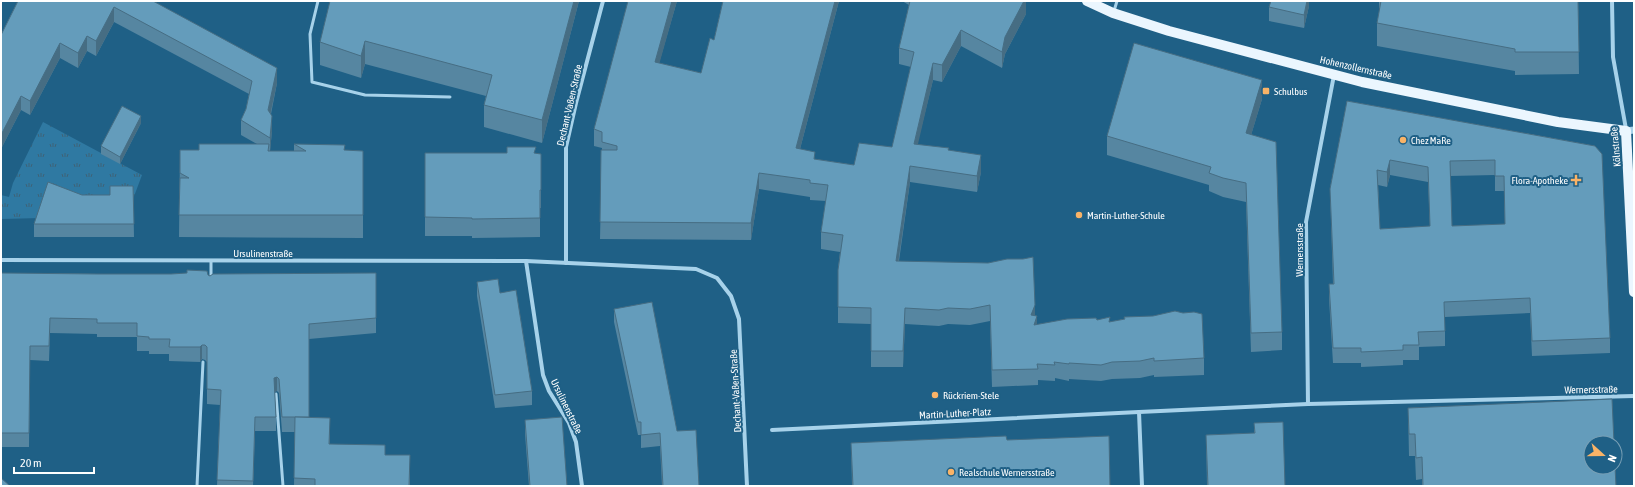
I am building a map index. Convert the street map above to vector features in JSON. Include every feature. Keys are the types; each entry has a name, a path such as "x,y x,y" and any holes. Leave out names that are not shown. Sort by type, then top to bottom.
{"main road":[{"name":"Hohenzollernstraße","path":"1087,1 1113,13 1170,31 1334,75 1558,122 1630,130"},
{"name":"Kölnstraße","path":"1630,130 1634,292"}],"street":[{"name":"Dechant-Vaßen-Straße","path":"566,263 566,147 602,1"},
{"name":"Kölnstraße","path":"1612,1 1613,57 1630,130"},
{"name":"Wernersstraße","path":"1308,404 1306,222 1334,75"},
{"name":"Ursulinenstraße","path":"1,260 526,261 696,269 717,278 731,296"},
{"name":"Ursulinenstraße","path":"526,261 543,375 549,391 569,423 576,442 582,486"},
{"name":"Dechant-Vaßen-Straße","path":"731,296 739,319 747,486"},
{"name":"Wernersstraße","path":"1139,412 1308,404 1634,396"},
{"name":"Martin-Luther-Platz","path":"772,430 1139,412"},
{"path":"1139,412 1142,486"}],"lane":[{"path":"318,1 310,34 312,82 365,95 450,97"},
{"path":"1113,13 1117,1"},
{"path":"210,286 211,261"},
{"path":"197,486 203,362"},
{"path":"276,394 283,486"}],"green space":[{"path":"43,122 142,175 133,199 40,218 1,219 1,195 9,197 13,183"}],"building":[{"path":"18,1 153,1 277,68 268,110 272,116 270,138 241,120 246,109 252,81 114,7 96,41 87,36 78,53 60,43 30,101 21,96 1,135 1,35"},
{"path":"330,1 574,1 542,120 484,105 492,75 365,41 361,56 320,42"},
{"path":"628,1 672,1 655,62 701,73 710,38 714,40 723,1 835,1 796,148 815,152 814,159 854,165 859,143 892,147 914,52 899,48 910,1 1024,1 1005,37 1002,52 961,30 942,65 933,63 914,144 949,148 948,150 981,155 977,176 910,166 896,261 988,263 1007,259 1023,259 1033,257 1035,305 1031,315 1037,316 1034,325 1067,319 1096,318 1097,320 1110,317 1109,322 1125,319 1124,317 1153,316 1175,311 1183,313 1194,312 1202,314 1204,358 1154,361 1154,358 1140,361 1112,362 1101,365 1054,362 1055,365 1037,364 1038,369 992,370 990,305 970,309 948,308 939,310 905,308 903,351 871,351 871,308 838,307 838,270 843,235 821,232 828,185 810,183 810,180 759,173 751,223 600,222 601,150 617,150 617,146 602,142 602,132 594,129"},
{"path":"1271,1 1307,1 1304,15 1269,7"},
{"path":"1381,1 1578,1 1579,52 1515,52 1515,49 1377,23"},
{"path":"1134,43 1262,80 1246,133 1276,142 1282,332 1251,333 1246,183 1209,173 1211,167 1107,136"},
{"path":"1347,101 1595,146 1602,154 1610,338 1532,341 1530,298 1444,302 1445,331 1418,332 1419,345 1403,345 1403,350 1361,352 1361,348 1333,348 1329,284 1334,284 1330,189","holes":["1390,160 1428,167 1430,226 1380,229 1377,170 1387,172","1495,160 1495,176 1504,176 1505,224 1452,226 1450,161"]},
{"path":"122,106 141,116 120,157 101,146"},
{"path":"199,144 269,144 268,151 306,151 294,144 345,145 344,150 363,151 363,215 179,215 180,178 189,178 180,173 180,150 199,150"},
{"path":"507,147 536,147 534,153 541,154 540,218 472,219 425,217 425,153 507,153"},
{"path":"48,182 82,195 110,195 110,186 133,186 134,224 34,224"},
{"path":"187,270 207,271 208,275 210,276 213,274 376,273 376,318 309,324 309,417 282,417 279,379 277,377 274,378 276,417 255,417 253,481 217,480 221,390 207,389 207,347 202,345 200,347 169,347 170,339 149,339 149,337 137,336 137,323 97,323 97,319 50,318 49,346 30,346 29,433 1,433 1,273 171,274 187,273"},
{"path":"498,279 500,293 516,290 532,391 495,395 477,282"},
{"path":"652,302 677,431 696,430 699,486 663,486 660,433 641,435 641,422 638,422 614,309"},
{"path":"1612,399 1614,435 1583,435 1583,475 1615,475 1616,486 1423,486 1422,457 1416,458 1415,434 1409,434 1408,408"},
{"path":"295,417 330,418 329,444 385,445 385,455 410,455 409,486 315,486 315,479 294,478"},
{"path":"562,417 567,486 530,486 525,420"},
{"path":"1283,422 1285,486 1208,486 1206,435 1255,433 1254,423"},
{"name":"Realschule Wernersstraße","path":"1006,436 1007,440 1109,436 1110,486 853,486 851,443"},
{"path":"1,478 10,486 1,486"}],"place":[{"name":"Schulbus","path":"1266,91"},
{"name":"Chez MaRe","path":"1403,140"},
{"name":"Flora-Apotheke","path":"1576,180"},
{"name":"Martin-Luther-Schule","path":"1079,215"},
{"name":"Rückriem-Stele","path":"935,395"},
{"name":"Realschule Wernersstraße","path":"951,472"}]}
